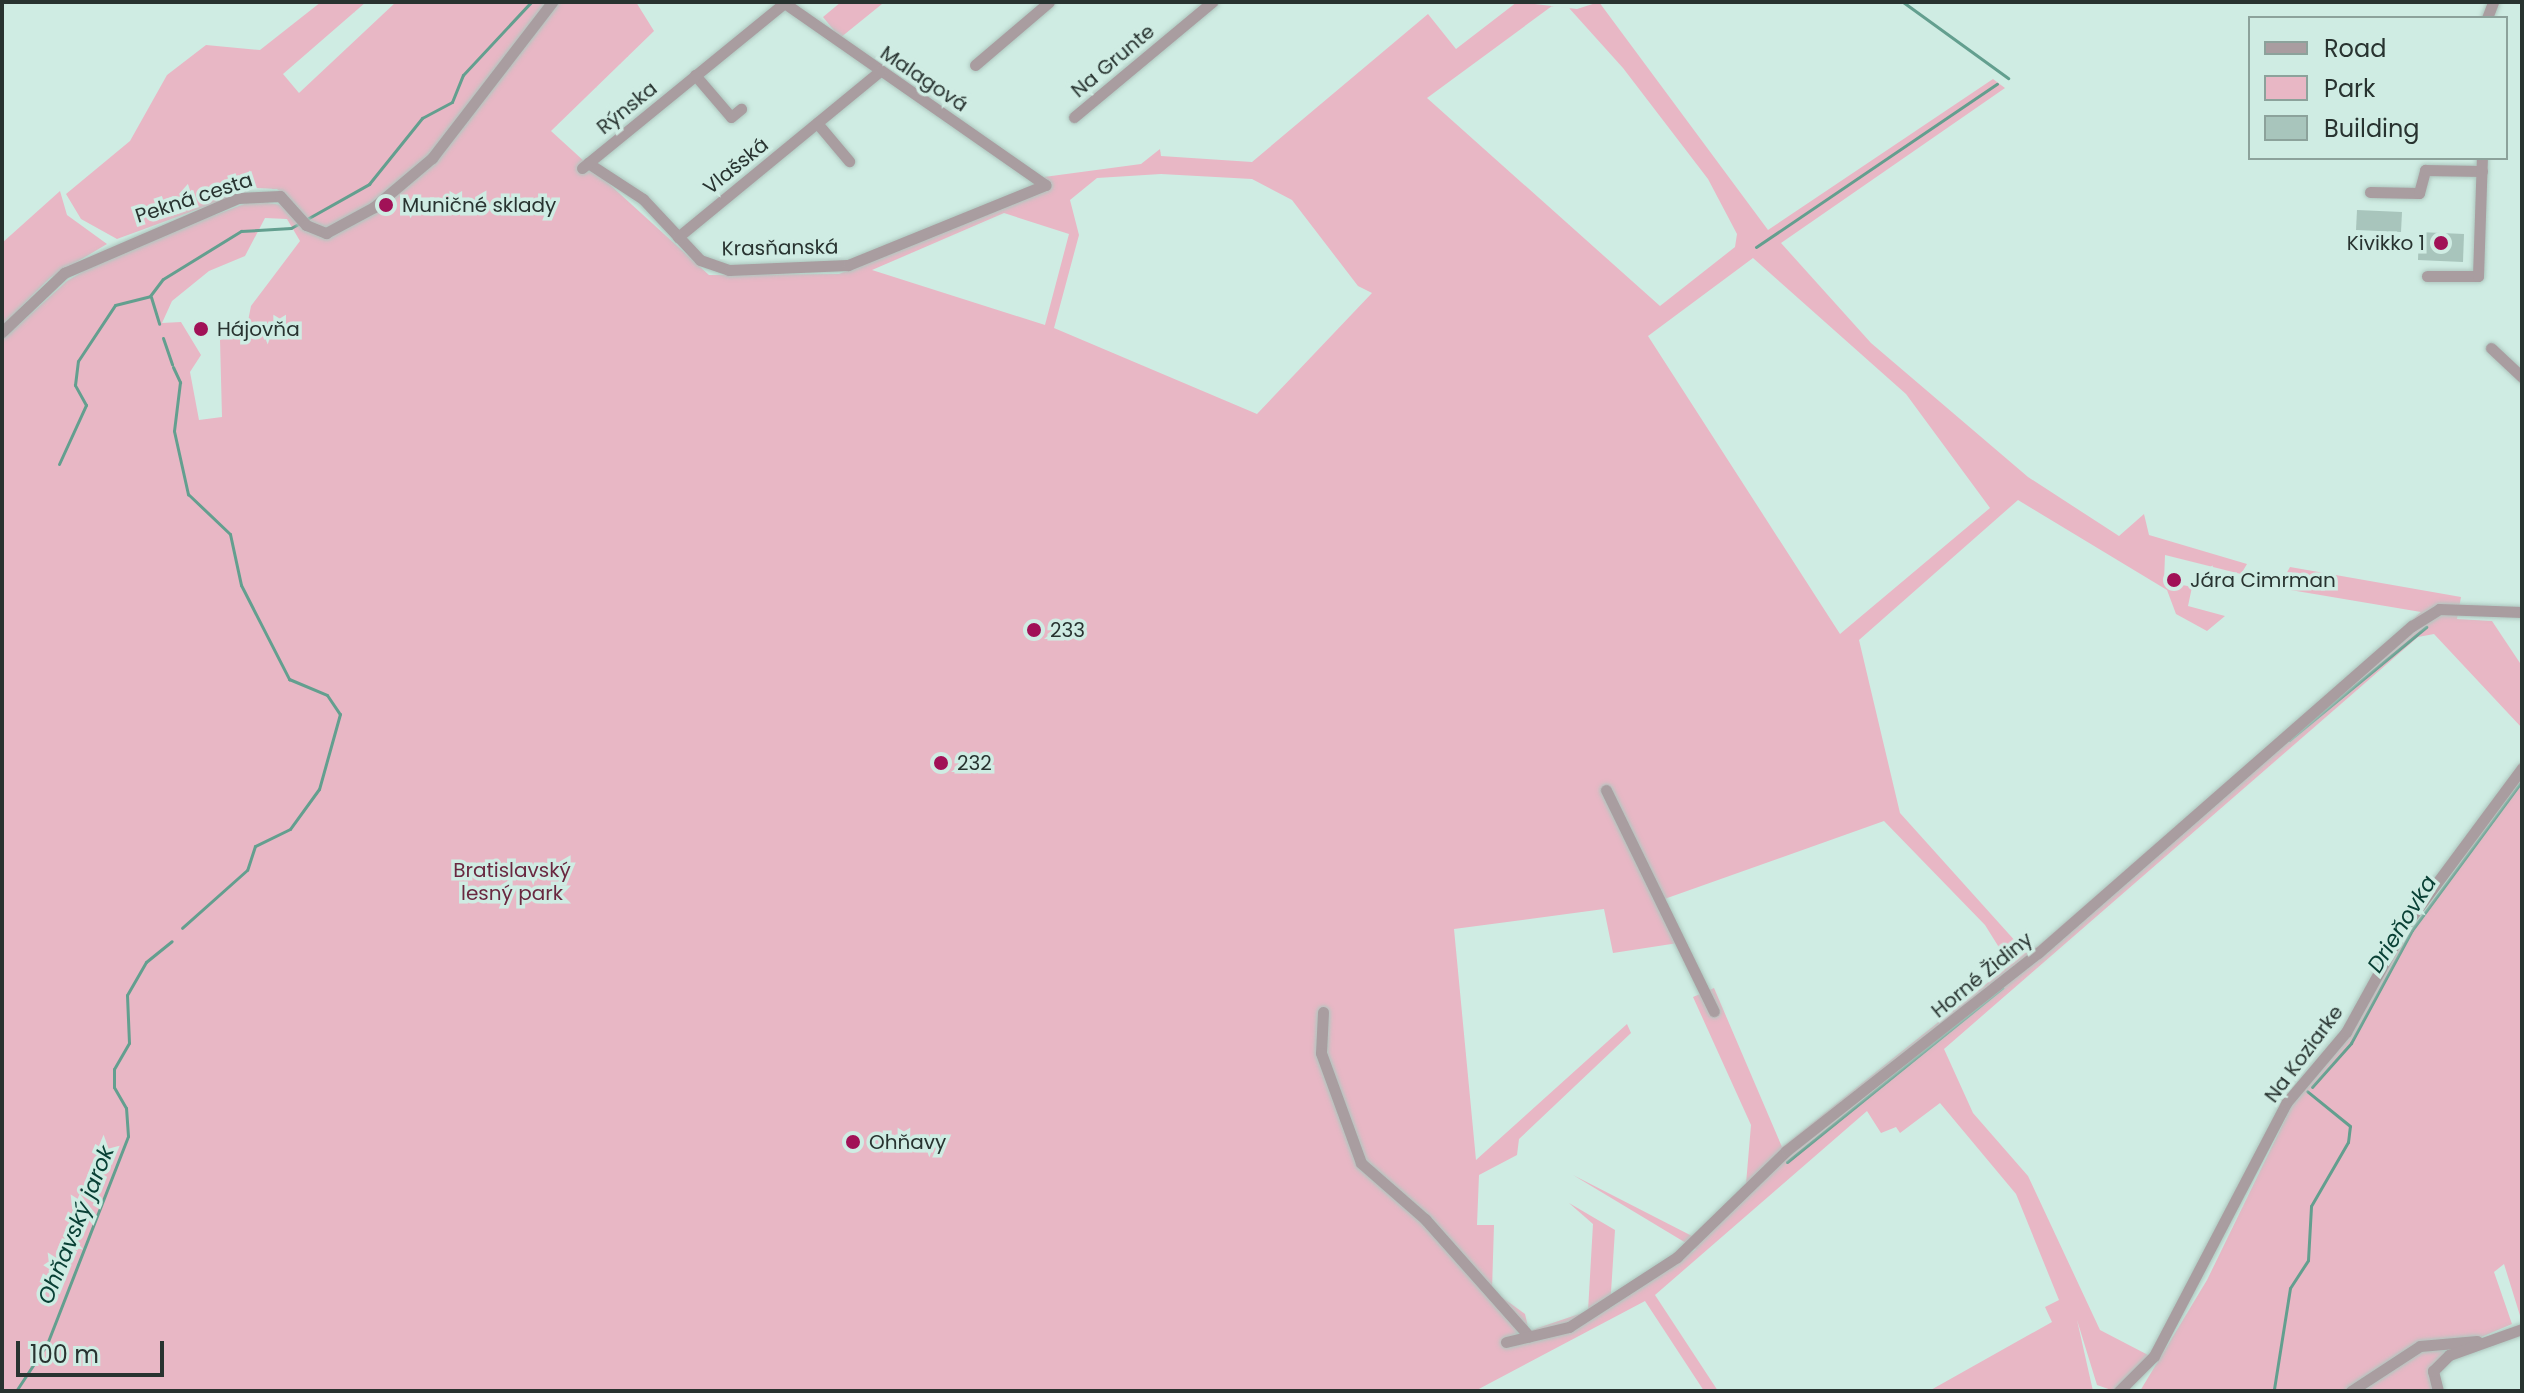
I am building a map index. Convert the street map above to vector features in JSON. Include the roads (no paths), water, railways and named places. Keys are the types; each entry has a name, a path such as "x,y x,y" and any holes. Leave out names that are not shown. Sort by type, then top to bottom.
{"street":[{"name":"Pekná cesta","path":"2,332 64,273 140,235 258,193 280,196 306,225 332,232 400,191 552,2"},
{"path":"975,65 1049,2"},
{"name":"Na Grunte","path":"1074,117 1212,2"},
{"name":"Malagová","path":"783,3 1045,185"},
{"name":"Rýnska","path":"585,166 783,3"},
{"name":"Vlašská","path":"678,237 880,71"},
{"path":"695,75 731,117 741,109"},
{"path":"817,123 849,161"},
{"path":"2427,276 2478,276 2482,160"},
{"name":"Krasňanská","path":"585,166 643,199 678,237 714,268 834,268 1045,185"},
{"path":"2370,192 2419,193 2425,170 2482,171"},
{"path":"2491,348 2522,377"},
{"name":"Horné Židiny","path":"1506,1342 1569,1327 1668,1264 1786,1151 2038,953 2394,640 2439,609 2522,612"},
{"name":"Na Koziarke","path":"2119,1391 2154,1356 2286,1103 2346,1032 2404,927 2522,768"},
{"path":"1606,790 1714,1011"},
{"path":"1323,1012 1321,1053 1361,1163 1425,1219 1529,1336"},
{"path":"2351,1391 2420,1346 2477,1341 2522,1329"},
{"path":"2438,1391 2437,1364 2477,1341"}],"waterway":[{"path":"59,464 86,405 75,385 78,361 115,305 150,296 163,279 241,231 291,228 369,184 422,118 452,102 463,75 531,2"},
{"path":"1903,2 2008,78"},
{"path":"1756,247 1997,84"},
{"name":"Ohňavský jarok","path":"151,297 159,324"},
{"name":"Ohňavský jarok","path":"163,338 172,364"},
{"name":"Ohňavský jarok","path":"173,367 180,382 174,431 188,494 230,534 241,585 289,679 327,695 340,714 319,789 290,829 255,846 247,870 182,928"},
{"path":"2289,740 2426,627"},
{"name":"Drieňovka","path":"2312,1087 2351,1043 2412,930 2522,781"},
{"name":"Ohňavský jarok","path":"16,1391 47,1344 128,1136 126,1108 114,1087 114,1069 129,1043 127,995 146,962 172,941"},
{"path":"1787,1162 2002,988"},
{"name":"Drieňovka","path":"2274,1389 2290,1288 2308,1260 2311,1206 2348,1142 2350,1126 2307,1091"}],"place":[{"name":"Muničné sklady","path":"386,205"},
{"name":"Kivikko 1","path":"2441,243"},
{"name":"Hájovňa","path":"201,329"},
{"name":"Jára Cimrman","path":"2174,580"},
{"name":"233","path":"1034,630"},
{"name":"232","path":"941,763"},
{"name":"Ohňavy","path":"853,1142"}],"park label":[{"name":"Bratislavský lesný park","path":"512,882"}]}
